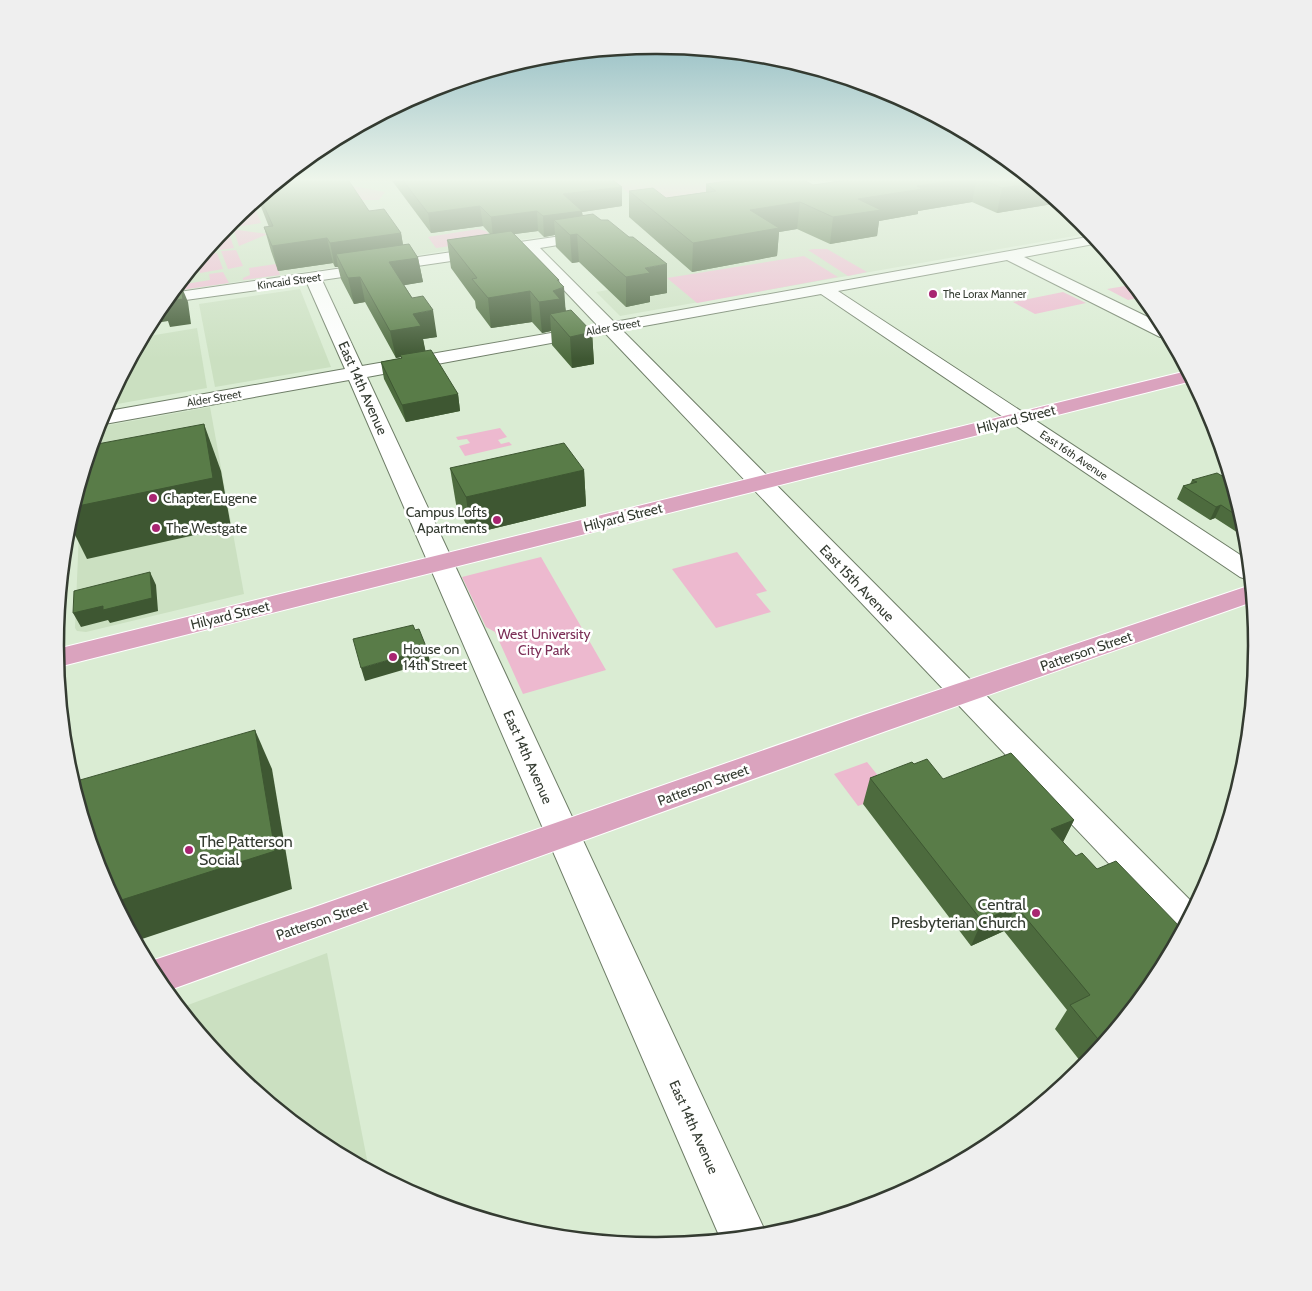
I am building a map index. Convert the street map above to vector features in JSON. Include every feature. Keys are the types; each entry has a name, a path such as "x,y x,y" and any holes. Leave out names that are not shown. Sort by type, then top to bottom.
{"main road":[{"name":"Hilyard Street","path":"65,656 1183,378"},
{"name":"Patterson Street","path":"164,974 1245,595"}],"street":[{"name":"Kincaid Street","path":"177,298 576,238"},
{"name":"Alder Street","path":"110,417 1088,241"},
{"name":"East 15th Avenue","path":"529,246 1182,917"},
{"path":"1010,256 1154,327"},
{"name":"East 14th Avenue","path":"313,278 741,1231"},
{"name":"East 16th Avenue","path":"824,289 1243,568"}],"shaded area":[{"path":"227,238 531,238 184,290 211,255"},
{"path":"599,238 1061,238 620,316 596,292 660,281"},
{"path":"300,289 331,367 215,387 199,304"},
{"path":"197,328 207,388 116,404 125,384 153,335"},
{"path":"210,407 244,594 86,632 77,631 75,628 80,512 84,492 107,425"},
{"path":"327,953 367,1162 327,1138 266,1090 211,1036 187,1006"}],"green space":[{"path":"227,238 231,238 234,248 220,250 219,247"},
{"path":"236,238 258,238 239,246"},
{"path":"429,238 492,238 494,240 436,248"},
{"path":"827,249 867,272 848,276 808,250"},
{"path":"236,250 243,266 228,269 221,251"},
{"path":"213,253 217,253 223,269 200,273 199,269"},
{"path":"804,256 838,277 697,303 667,278"},
{"path":"276,264 280,275 243,280 243,278 250,275 249,268"},
{"path":"223,272 229,283 184,290 188,284 210,280 209,274"},
{"path":"1126,286 1135,299 1128,300 1107,289"},
{"path":"1063,292 1086,303 1035,314 1013,302"},
{"path":"500,428 507,437 498,440 501,444 509,442 512,445 465,456 459,446 470,443 467,439 458,440 456,437"},
{"path":"737,552 767,591 756,594 771,612 716,628 672,569"},
{"name":"West University City Park","path":"541,557 606,670 523,694 495,632 486,627 462,577"},
{"path":"867,762 892,793 858,806 834,774"}],"building":[{"path":"269,238 325,238 272,246"},
{"path":"327,238 364,238 330,243"},
{"path":"518,238 564,287 553,291 560,299 539,302 530,291 488,298 472,279 477,278 447,240"},
{"path":"582,238 635,238 667,264 645,268 650,273 626,277"},
{"path":"687,238 720,238 693,243"},
{"path":"409,244 418,258 389,262 412,298 423,296 433,310 413,314 421,326 390,331 360,277 348,278 336,254"},
{"path":"182,292 183,299 176,300"},
{"path":"571,310 592,332 570,337 550,314"},
{"path":"431,350 458,394 402,405 381,362 402,358 400,355"},
{"path":"204,424 213,478 81,505 100,443"},
{"path":"564,443 584,470 466,497 450,468"},
{"path":"1217,473 1223,476 1232,513 1221,505 1216,507 1183,486 1197,482 1192,480"},
{"path":"150,572 152,598 103,610 103,606 73,613 74,591"},
{"path":"413,625 415,630 419,629 427,649 361,668 353,639"},
{"name":"The Patterson Social","path":"255,730 275,851 122,900 96,836 80,780"},
{"name":"Central Presbyterian Church","path":"1011,753 1074,820 1051,829 1076,856 1082,853 1097,869 1116,861 1177,924 1148,974 1098,1039 1070,1005 1090,995 1016,906 982,921 870,778 912,762 914,764 927,759 943,779"}],"place":[{"name":"The Lorax Manner","path":"933,294"},
{"name":"Chapter Eugene","path":"153,498"},
{"name":"Campus Lofts Apartments","path":"497,520"},
{"name":"The Westgate","path":"156,528"},
{"name":"House on 14th Street","path":"393,657"},
{"name":"The Patterson Social","path":"189,850"},
{"name":"Central Presbyterian Church","path":"1036,913"}]}
